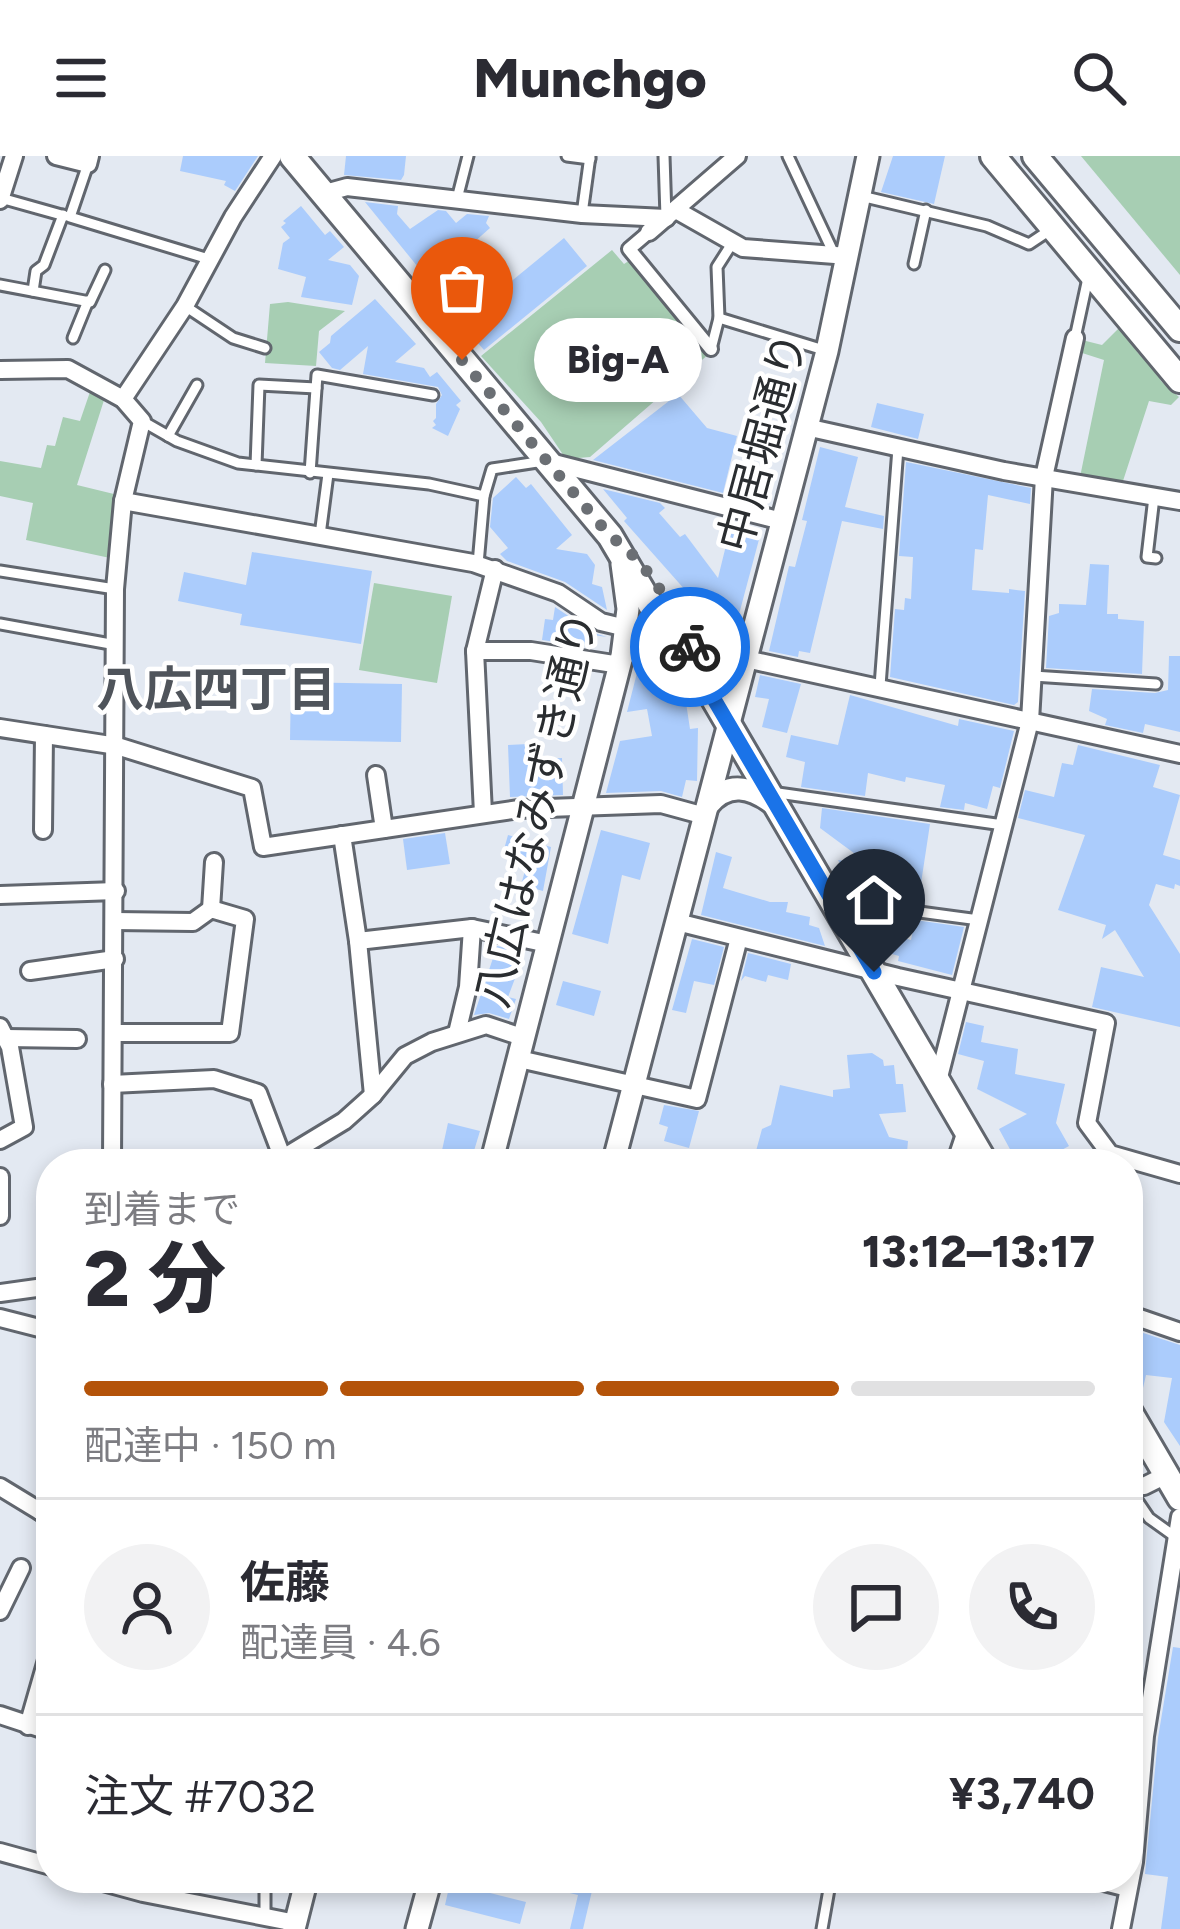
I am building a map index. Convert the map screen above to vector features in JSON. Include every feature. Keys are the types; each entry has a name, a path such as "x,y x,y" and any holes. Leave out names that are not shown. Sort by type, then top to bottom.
{"main road":[{"name":"八広はなみずき通り","path":"292,156 610,536"},
{"path":"993,156 1180,380"},
{"path":"1035,156 1180,329"},
{"path":"610,536 686,652 977,1149"},
{"path":"1143,1435 1180,1498"}],"street":[{"path":"0,199 14,156"},
{"path":"56,156 89,160"},
{"path":"123,399 273,156"},
{"path":"711,349 629,249 737,156"},
{"name":"中居堀通り","path":"617,1149 827,351 841,255 861,196 868,156"},
{"path":"325,193 347,187 582,214 671,214 743,248 841,255"},
{"path":"938,1081 1030,721 1044,478 1075,338"},
{"path":"0,370 68,369 123,399 142,421 123,501 115,589 112,1149"},
{"path":"806,427 1044,478 1180,501"},
{"path":"544,460 782,521"},
{"path":"123,501 487,567 558,593 601,622 626,628"},
{"name":"八広はなみずき通り","path":"497,1149 621,660 626,576 610,536"},
{"path":"483,813 475,651 487,567"},
{"path":"475,651 621,660 637,643 650,640 686,652 731,653 752,633"},
{"path":"746,658 1180,754"},
{"path":"0,728 117,746 252,788 263,847 483,813 662,804 706,811 722,792 744,788 771,798"},
{"path":"43,830 44,735"},
{"path":"376,775 384,829"},
{"path":"342,835 374,1095"},
{"path":"116,921 194,922 211,909 214,862"},
{"path":"0,895 116,891"},
{"path":"114,1033 230,1033 245,919 211,909"},
{"path":"676,922 1106,1023 1088,1123 1106,1149"},
{"path":"358,940 472,928 548,944"},
{"path":"457,1033 468,988 472,928"},
{"path":"299,1149 374,1095 405,1056 486,1025 522,1048 697,1100 740,938"},
{"path":"30,971 115,959"},
{"path":"0,1140 24,1127 3,1033 77,1040"},
{"path":"112,1084 214,1079 259,1094 274,1149"},
{"path":"960,1149 966,1131"},
{"path":"1143,1163 1180,1174"},
{"path":"0,1178 0,1216"},
{"path":"0,1293 36,1288"},
{"path":"0,1318 36,1327"},
{"path":"1143,1319 1180,1332"},
{"path":"1143,1486 1166,1474"},
{"path":"0,1487 36,1503"},
{"path":"1143,1759 1180,1516"},
{"path":"0,1611 21,1568"},
{"path":"28,1726 36,1698"},
{"path":"0,1715 36,1728"},
{"path":"0,1852 36,1862"},
{"path":"143,1893 295,1926 303,1893"},
{"path":"417,1929 427,1893"},
{"path":"1121,1929 1127,1893"}],"lane":[{"path":"457,200 468,156"},
{"path":"567,156 590,158 582,214"},
{"path":"664,156 671,214"},
{"path":"788,156 841,255"},
{"path":"33,291 36,271 44,265 89,160"},
{"path":"861,196 987,226 1029,244 1053,228"},
{"path":"0,199 212,260"},
{"path":"914,264 926,210"},
{"path":"711,349 719,318 717,267 734,242"},
{"path":"74,338 105,270"},
{"path":"1075,338 1090,271"},
{"path":"0,285 88,301"},
{"path":"184,306 233,338 265,348"},
{"path":"719,318 827,351"},
{"path":"310,473 317,375 433,395"},
{"path":"168,436 196,385"},
{"path":"256,466 259,385 316,388"},
{"path":"142,421 238,463 428,484 484,496"},
{"path":"880,686 898,448"},
{"path":"487,567 484,496 492,469 544,460"},
{"path":"320,538 328,475"},
{"path":"1154,496 1147,557 1156,558"},
{"path":"0,588 1,572 115,589"},
{"path":"0,624 116,645"},
{"path":"1034,676 1156,684"},
{"path":"771,798 1003,825"},
{"path":"840,914 860,904 979,920"},
{"path":"1143,1509 1177,1538"},
{"path":"265,1893 265,1917"},
{"path":"823,1929 829,1893"}],"green space":[{"path":"1081,156 1180,156 1180,275"},
{"path":"612,250 624,264 633,258 710,353 590,457 566,459 541,422 481,356"},
{"path":"288,302 345,311 319,331 316,366 265,363 270,304"},
{"path":"1120,327 1179,397 1171,405 1149,401 1122,484 1080,477 1104,360 1079,352 1082,340 1102,345"},
{"path":"91,389 105,397 77,485 118,495 110,558 26,540 33,503 0,496 0,461 41,468 47,445 55,446 63,417 80,421"},
{"path":"374,583 452,596 437,683 359,670"}],"building":[{"path":"183,156 258,156 235,191 224,185 226,181 180,171"},
{"path":"346,156 406,156 404,175 401,180 344,175"},
{"path":"893,156 945,156 934,204 881,192"},
{"path":"365,202 398,206 397,214 410,229 438,210 446,211 456,223 467,214 489,216 490,228 464,251 480,270 491,298 564,238 587,266 484,350 418,275 422,272"},
{"path":"301,206 325,235 330,231 344,247 328,260 350,265 359,276 352,305 301,297 306,277 278,269 283,243 290,238 281,227 283,221"},
{"path":"375,299 416,344 395,362 424,368 430,377 437,372 461,401 448,436 432,428 442,395 438,387 363,374 368,346 340,370 332,368 319,352"},
{"path":"678,394 707,428 737,436 723,493 593,460"},
{"path":"877,403 924,414 918,439 871,427"},
{"path":"820,447 858,457 845,507 884,516 883,529 842,521 810,653 799,651 798,657 769,651 789,566 795,567 807,521 802,520"},
{"path":"906,462 1031,488 1030,504 988,495 983,550 975,549 972,590 1025,591 1018,702 1014,705 890,677 895,609 904,610 905,598 911,599 913,557 899,556"},
{"path":"516,477 526,488 531,484 572,535 556,549 587,554 595,565 592,584 602,587 607,610 565,582 507,561 500,554 508,548 490,527 493,498"},
{"path":"603,489 660,503 665,508 659,513 680,537 685,534 718,578 731,525 761,532 738,618 702,609 624,521 627,518"},
{"path":"252,552 372,571 361,644 240,625 242,614 178,601 184,572 246,585"},
{"path":"1090,564 1109,565 1107,614 1144,621 1142,674 1046,668 1049,616 1059,613 1059,604 1086,605"},
{"path":"555,607 607,637 586,634 584,646 542,640 545,619 553,620"},
{"path":"1169,656 1180,656 1180,732 1145,724 1143,733 1105,725 1107,719 1089,711 1092,689 1168,690"},
{"path":"639,665 668,668 685,696 690,729 698,728 697,781 686,780 682,797 661,791 606,793 620,741 652,736 647,709 627,712"},
{"path":"760,675 801,684 787,733 762,727 769,699 755,697"},
{"path":"291,682 402,684 401,742 290,740"},
{"path":"850,695 958,726 959,719 1014,731 1000,788 993,786 987,809 965,803 964,810 940,807 945,785 906,777 905,782 868,773 865,796 801,787 805,762 786,757 791,735 838,745"},
{"path":"528,744 529,759 562,758 563,795 510,797 508,745"},
{"path":"1078,745 1160,765 1153,787 1180,795 1163,855 1180,860 1180,886 1156,884 1149,905 1180,954 1180,1027 1092,1007 1101,967 1144,977 1115,930 1102,939 1106,925 1058,910 1085,835 1018,818 1025,790 1054,797 1062,763 1073,765"},
{"path":"822,808 930,824 918,903 858,895 838,860 870,865 820,828"},
{"path":"601,830 650,843 640,880 622,875 608,944 572,934"},
{"path":"445,833 450,864 407,870 403,839"},
{"path":"508,835 551,847 543,891 521,885 528,860 503,853"},
{"path":"716,852 732,857 723,888 770,902 788,902 786,912 810,917 809,925 819,928 825,946 701,915"},
{"path":"915,920 964,927 952,975 898,961 899,956 892,954 896,936 911,940"},
{"path":"692,939 724,947 714,985 694,981 686,1013 672,1010"},
{"path":"497,946 525,952 508,997 516,999 509,1019 489,1013 474,1015"},
{"path":"748,953 791,964 788,980 768,975 766,982 745,976 741,981"},
{"path":"563,981 601,991 594,1016 556,1005"},
{"path":"966,1022 984,1026 981,1042 1018,1049 1015,1074 1065,1084 1056,1123 1069,1146 1010,1149 999,1129 1027,1114 977,1089 984,1061 958,1054"},
{"path":"872,1053 884,1066 894,1065 896,1084 903,1084 906,1112 879,1114 889,1137 908,1141 907,1149 757,1149 762,1129 771,1125 780,1085 833,1097 833,1090 850,1088 847,1055"},
{"path":"664,1105 699,1111 689,1148 664,1141 668,1127 659,1124"},
{"path":"448,1123 480,1131 475,1149 442,1149"},
{"path":"1143,1333 1180,1345 1180,1446 1164,1422 1172,1378 1146,1375 1143,1388"},
{"path":"1173,1647 1180,1648 1180,1929 1161,1929 1168,1877 1145,1874 1158,1738"},
{"path":"448,1893 490,1893 526,1902 520,1924 445,1905"},
{"path":"570,1893 591,1893 583,1929 570,1929 578,1895"}],"way so far":[{"path":"462,360 610,536 627,548 690,647"}],"place":[{"name":"Big-A","path":"462,360"}],"district":[{"name":"八広四丁目","path":"216,689"}],"route":[{"path":"690,647 691,660 874,972"}]}
